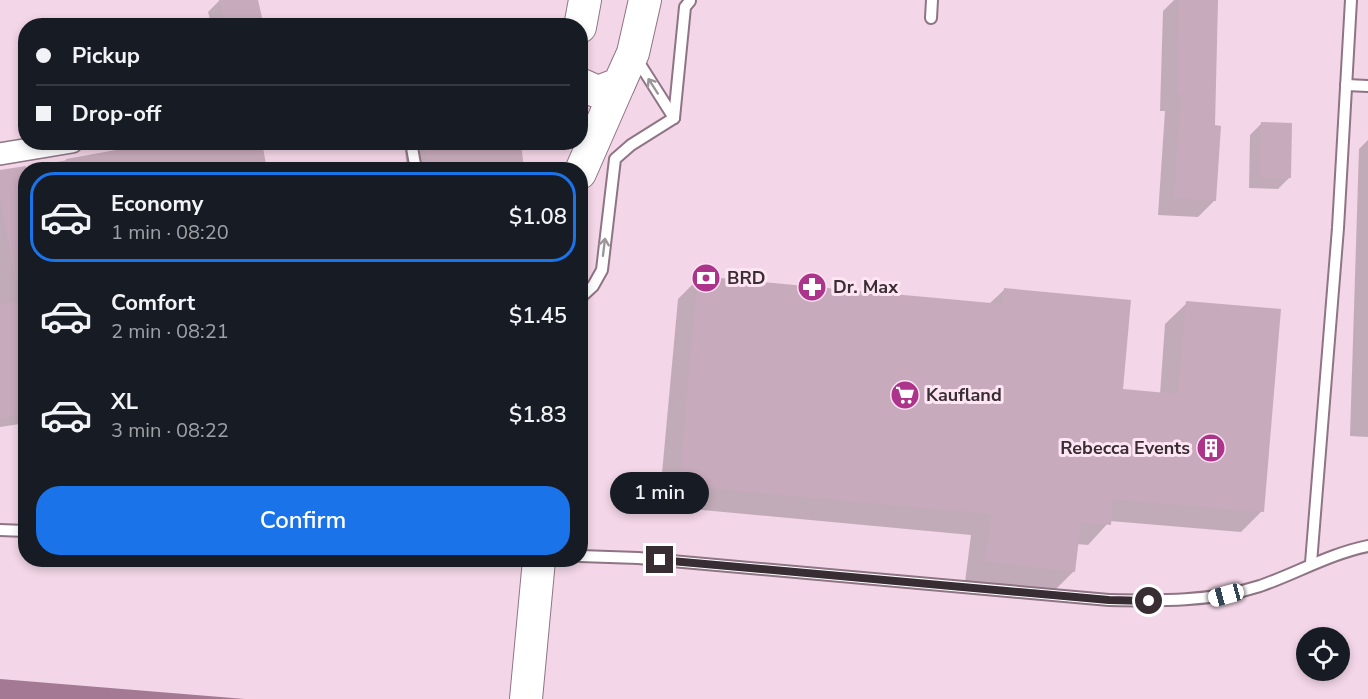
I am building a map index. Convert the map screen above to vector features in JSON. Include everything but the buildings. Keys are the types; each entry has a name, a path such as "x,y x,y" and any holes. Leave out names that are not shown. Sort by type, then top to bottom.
{"main road":[{"path":"582,18 585,0"},
{"path":"584,162 633,53 645,0"},
{"path":"588,88 598,92 619,84"},
{"path":"526,699 538,567"}],"street":[{"path":"0,154 24,150"}],"lane":[{"path":"930,18 932,0"},
{"path":"1311,563 1337,239 1351,0"},
{"path":"674,118 685,7 690,1"},
{"path":"633,53 674,118"},
{"path":"1346,85 1368,86"},
{"path":"588,291 602,270 615,159 631,145 674,118"},
{"path":"0,530 18,531"},
{"path":"588,556 638,558 1109,600 1169,601 1208,599 1261,585 1311,563 1368,546"}],"shaded area":[{"path":"0,679 245,699 0,699"}],"place":[{"name":"BRD","path":"706,278"},
{"name":"Dr. Max","path":"812,287"},
{"name":"Kaufland","path":"905,395"},
{"name":"Rebecca Events","path":"1211,448"}],"route":[{"path":"660,560 1109,600 1149,601"}]}
